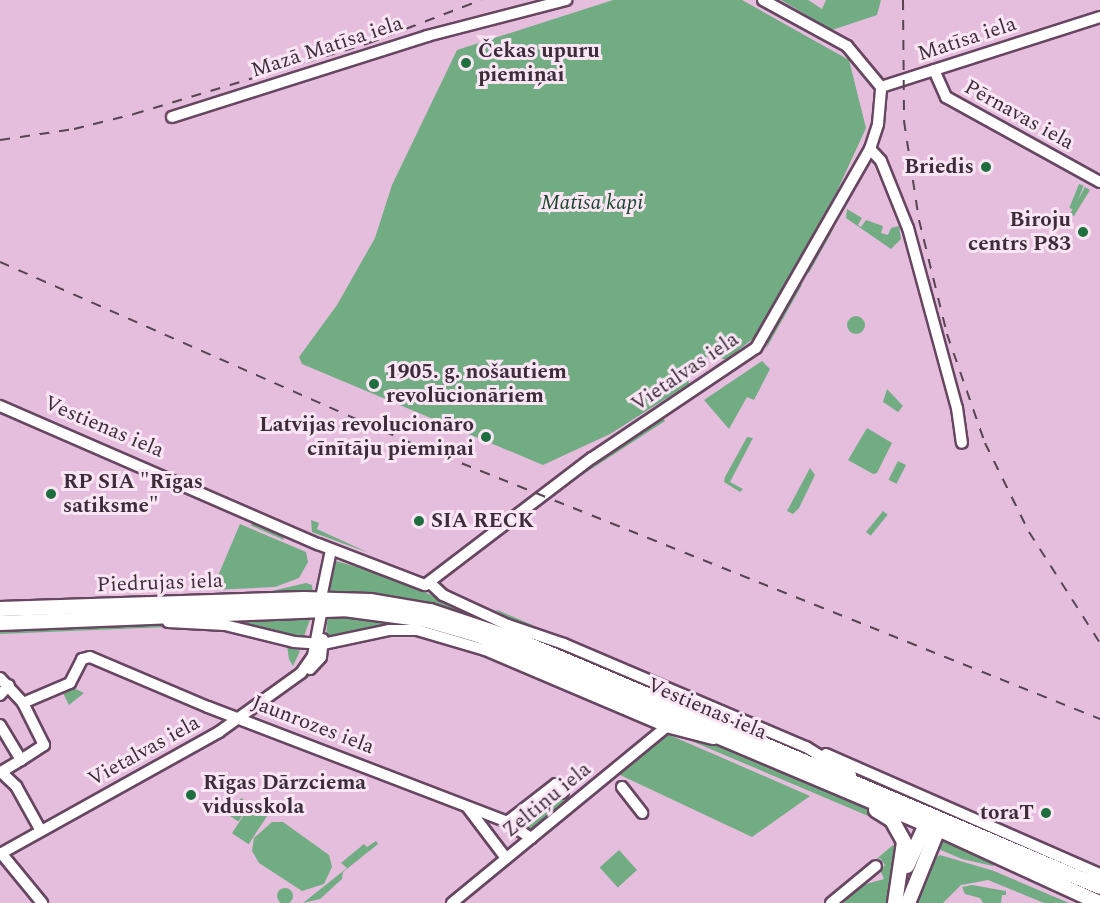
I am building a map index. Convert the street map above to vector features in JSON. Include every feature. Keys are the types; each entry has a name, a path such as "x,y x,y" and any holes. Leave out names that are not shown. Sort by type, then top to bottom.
{"main road":[{"name":"Piedrujas iela","path":"0,609 322,601"},
{"name":"Piedrujas iela","path":"0,623 105,618 322,601"},
{"name":"Vestienas iela","path":"322,601 370,601 454,617 614,681 860,792"},
{"name":"Vestienas iela","path":"322,601 398,615 478,635 739,746 1100,887"},
{"path":"860,792 896,826 904,846 895,903"},
{"name":"Vestienas iela","path":"937,823 1100,903"},
{"path":"900,879 937,823"},
{"path":"908,903 937,823"}],"street":[{"name":"Mazā Matīsa iela","path":"171,117 408,42 566,0"},
{"path":"763,0 848,46 881,87"},
{"name":"Matīsa iela","path":"881,87 1100,17"},
{"name":"Pērnavas iela","path":"934,70 946,98 1100,182"},
{"name":"Vietalvas iela","path":"430,583 592,458 756,348 870,148 878,124 881,87"},
{"path":"870,148 881,161 908,228 957,408 962,443"},
{"name":"Vestienas iela","path":"0,406 420,586 430,583 443,596 508,625 555,640 1100,874"},
{"path":"322,601 331,549"},
{"path":"105,618 225,625 319,644 402,629 452,638 666,727 739,746"},
{"name":"Vietalvas iela","path":"1,853 239,717 319,661 319,644"},
{"name":"Jaunrozes iela","path":"23,703 70,683 85,656 507,822 531,838"},
{"path":"0,678 9,685 23,703 44,746 1,771 16,786 42,831"},
{"name":"Vestienas iela","path":"614,681 652,682"},
{"path":"0,695 9,685"},
{"path":"0,725 21,760"},
{"name":"Zeltiņu iela","path":"452,903 666,727"},
{"name":"Vestienas iela","path":"806,747 859,779 860,792"},
{"path":"507,822 556,784 563,793"},
{"path":"622,787 642,813"},
{"path":"468,807 506,858"},
{"path":"1,853 42,903"},
{"path":"831,903 876,866"},
{"name":"Vestienas iela","path":"1066,886 1087,903"}],"green space":[{"name":"Matīsa kapi","path":"613,0 742,0 849,60 866,128 837,191 755,337 726,360 714,355 698,359 688,373 689,384 610,434 543,465 302,364 299,357 337,305 375,238 392,185 457,50"},
{"path":"781,0 808,0 822,9 826,0 881,0 877,15 832,30"},
{"path":"1079,184 1084,186 1074,210 1069,208"},
{"path":"1085,187 1090,190 1074,216 1070,214"},
{"path":"847,209 862,218 858,225 861,227 866,220 883,226 881,233 888,235 891,228 899,226 901,239 891,249 846,218"},
{"path":"834,228 809,273 806,271 829,231"},
{"path":"799,284 802,285 766,349 770,336"},
{"path":"856,316 862,319 865,325 862,331 856,334 850,331 847,325 850,319"},
{"path":"762,361 770,369 754,400 747,397 729,429 704,400"},
{"path":"887,389 903,406 898,412 883,402"},
{"path":"663,417 665,421 556,492 583,470"},
{"path":"867,428 892,443 877,473 873,474 848,460"},
{"path":"747,437 753,438 730,482 743,489 740,492 724,482"},
{"path":"898,461 906,465 896,484 888,480"},
{"path":"810,468 815,475 799,508 793,514 787,511"},
{"path":"883,511 888,515 871,536 866,532"},
{"path":"311,520 319,523 317,529 369,553 312,532"},
{"path":"256,523 282,534 284,540 250,525"},
{"path":"240,524 306,552 308,562 299,578 275,587 212,590"},
{"path":"336,561 385,575 532,639 432,605 330,593 331,567"},
{"path":"306,583 312,585 313,593 185,599 184,595 267,592"},
{"path":"495,609 558,636 507,620"},
{"path":"328,613 447,629 521,657 425,629 330,639 326,637"},
{"path":"312,614 303,639 208,618"},
{"path":"163,623 191,626 0,634 0,628"},
{"path":"287,646 300,651 293,666 289,659"},
{"path":"324,657 321,669 254,714 317,666"},
{"path":"71,687 84,693 69,705 62,691"},
{"path":"676,701 693,704 806,750 829,765"},
{"path":"667,734 810,796 752,837 618,774"},
{"path":"682,737 717,745 876,812 892,826"},
{"path":"552,790 566,793 570,799 531,831 514,823"},
{"path":"241,798 250,804 238,822 229,815"},
{"path":"251,804 268,815 249,844 232,833"},
{"path":"272,822 283,822 329,855 332,867 324,884 302,891 259,863 252,851 254,838"},
{"path":"376,841 378,844 343,872 342,879 320,899 303,903 347,868 341,863 364,844 367,847"},
{"path":"944,841 966,847 995,863 993,866 962,859 936,848"},
{"path":"893,845 897,847 896,861 886,903 844,903 859,886 884,879 880,870 885,865 880,858 874,861"},
{"path":"619,850 637,870 618,887 600,867"},
{"path":"940,855 994,871 1069,903 1044,903 988,880 961,885 943,903 917,903 934,859"},
{"path":"1016,872 1069,895 1082,903 1016,875"},
{"path":"972,885 1006,891 1006,895 1002,895 1001,903 983,903 980,898 965,894 962,887"},
{"path":"285,888 293,896 285,904 277,896"}],"railway":[{"path":"0,140 74,129 134,114 369,43 481,0"},
{"path":"903,0 904,121 919,220 947,334 985,443 1029,532 1100,643"},
{"path":"0,262 406,441 1100,719"}],"place":[{"name":"Čekas upuru piemiņai","path":"466,63"},
{"name":"Briedis","path":"986,167"},
{"name":"Biroju centrs P83","path":"1083,232"},
{"name":"1905. g. nošautiem revolūcionāriem","path":"374,384"},
{"name":"Latvijas revolucionāro cīnītāju piemiņai","path":"486,437"},
{"name":"RP SIA \"Rīgas satiksme\"","path":"51,494"},
{"name":"SIA RECK","path":"419,521"},
{"name":"Rīgas Dārzciema vidusskola","path":"191,795"},
{"name":"toraT","path":"1046,813"}]}
